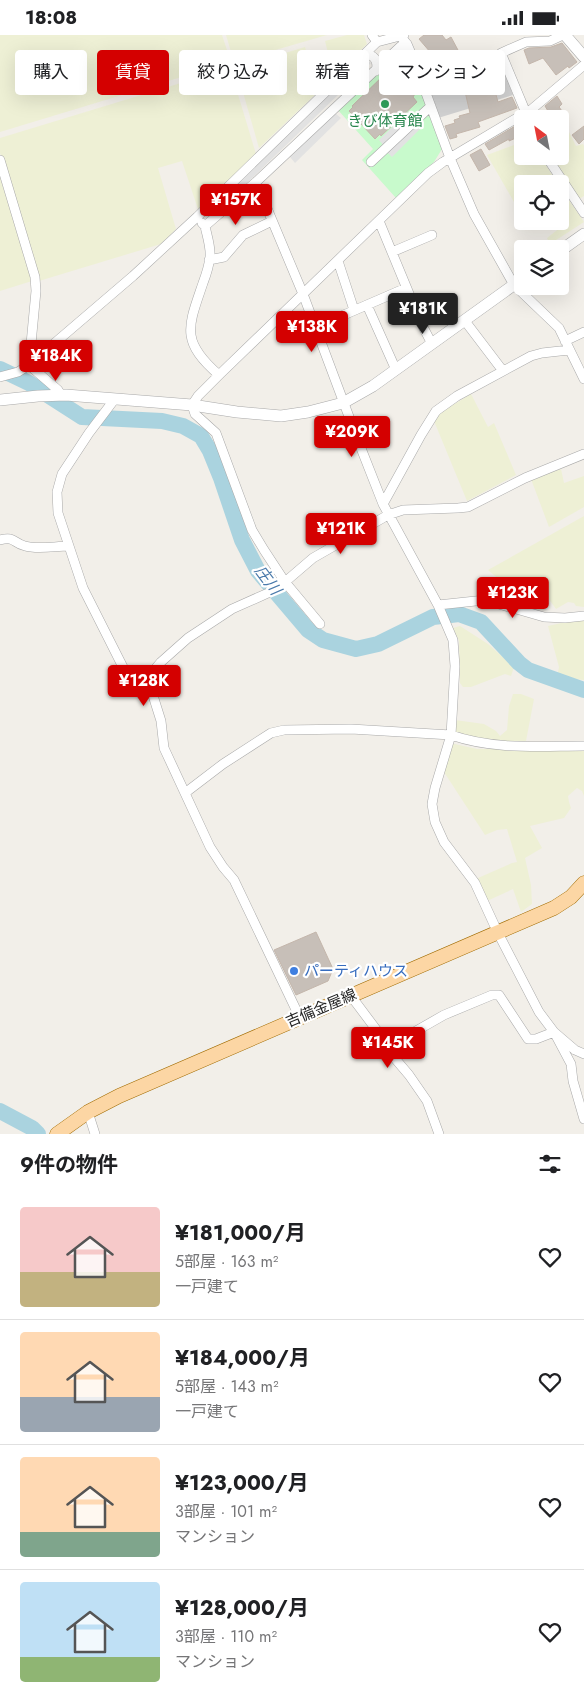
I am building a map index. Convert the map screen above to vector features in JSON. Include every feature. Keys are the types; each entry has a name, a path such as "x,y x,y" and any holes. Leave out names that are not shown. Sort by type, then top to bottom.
{"main road":[{"name":"吉備金屋線","path":"57,1134 118,1096 554,908 571,897 584,883"}],"street":[{"path":"529,110 501,53 533,41 550,41 564,35 584,57"},
{"path":"367,50 374,39 404,38"},
{"path":"205,226 211,223 376,71 401,46 404,38"},
{"path":"404,38 474,215 514,276"},
{"path":"369,55 377,63 376,71"},
{"path":"530,110 584,65"},
{"path":"0,377 18,372 28,365 133,276 323,95"},
{"path":"371,162 431,107"},
{"path":"192,405 198,396 219,375 428,173 514,120"},
{"path":"0,160 34,277 36,291 28,365"},
{"path":"552,165 584,213"},
{"path":"256,182 303,294 383,504 451,632 455,648 456,666 451,735 435,788 432,814 444,842 475,883 498,933 539,1012 554,1032 571,1064 584,1119"},
{"path":"197,217 205,226 210,260 192,317 189,333 194,348 201,359 219,375"},
{"path":"210,260 224,257 244,235 272,221"},
{"path":"379,221 406,288 432,344"},
{"path":"569,245 584,234"},
{"path":"392,252 432,235"},
{"path":"338,261 354,310"},
{"path":"0,400 61,395 192,405 281,416 308,412 344,403 373,386 514,285"},
{"path":"316,327 406,288"},
{"path":"530,295 559,328 584,379"},
{"path":"367,305 396,370"},
{"path":"465,321 503,371"},
{"path":"383,504 436,411 457,396 530,356 567,345 584,332"},
{"path":"28,365 58,390 61,395"},
{"path":"114,400 62,474 57,493 58,513 89,601 131,683 139,686 150,686"},
{"path":"192,405 196,413 216,433 252,530 264,551 285,582 320,624"},
{"path":"300,1018 234,880 210,847 164,748 161,721 150,686 151,674 161,661 188,638 232,609 268,593 285,582 313,557 388,515 403,510 458,509 468,507 525,478 584,454"},
{"path":"0,540 15,539 24,546 33,547 69,546"},
{"path":"438,605 484,599 544,617 565,618 584,616"},
{"path":"185,793 223,764 271,733 284,730 351,729 451,735 467,741 508,746 584,746"},
{"path":"388,1047 444,1015 495,995 500,996 528,1039 536,1039 554,1032"},
{"path":"351,996 427,1101 439,1134"},
{"path":"554,1032 575,1050 584,1054"},
{"path":"88,1113 95,1134"}],"shaded area":[{"path":"505,73 513,95 438,118 429,95 505,95"},
{"path":"326,95 338,95 220,209 214,204"},
{"path":"409,111 414,117 384,146 379,140"},
{"path":"335,113 341,118 295,163 290,157"},
{"path":"418,122 422,127 392,157 387,152"}],"green space":[{"path":"0,35 222,35 227,50 179,50 179,78 169,81 169,50 97,50 97,95 122,95 0,132"},
{"path":"226,35 327,35 275,50 230,50"},
{"path":"347,35 364,35 367,44 361,50 327,50 325,41"},
{"path":"305,47 306,50 297,50 297,95 315,95 259,148 244,95 287,95 287,52"},
{"path":"379,71 379,95 422,95 442,149 434,162 396,198 362,160 373,149 338,110 354,95 369,95 369,81"},
{"path":"179,84 179,95 238,95 256,154 198,209 182,161 158,168 176,229 161,244 39,281 0,153 0,138 141,95 169,95 169,87"},
{"path":"569,132 576,146 583,144 584,146 584,196 579,199 569,185 569,175 562,175 555,165 569,165"},
{"path":"514,145 514,165 546,165 552,175 514,175 514,202 487,155"},
{"path":"0,177 32,281 0,291"},
{"path":"569,200 584,222 556,240 548,240 547,238 557,230 569,230"},
{"path":"471,394 488,427 494,423 516,475 467,501 434,421 441,412"},
{"path":"561,469 564,483 584,476 584,507 549,527 531,479"},
{"path":"584,516 584,607 568,602 556,609 540,587 508,587 488,570"},
{"path":"584,618 584,680 557,677 559,667 548,626"},
{"path":"460,626 488,644 514,667 511,676 505,674 471,687 463,687 460,683 459,641 453,628"},
{"path":"513,694 521,694 534,699 526,741 495,741 452,734 455,720 484,724 496,731 500,736 507,730 509,706"},
{"path":"450,743 477,749 584,749 584,796 582,791 577,788 568,796 571,808 564,818 530,826 542,848 525,858 531,885 532,904 521,912 513,889 487,901 478,878 517,862 507,829 497,830 485,835 442,769"}],"building":[{"path":"424,35 442,35 446,40 451,37 458,50 428,50 419,39"},
{"path":"562,43 577,62 569,68 568,66 556,75 543,58 529,64 524,50 551,47"},
{"name":"きび体育館","path":"379,80 379,95 414,95 413,97 417,102 381,136 380,134 375,139 349,111 363,95 369,95 369,89"},
{"path":"466,95 496,95 498,102 512,97 517,108 478,122 480,127 456,134 457,137 450,139 445,126 455,123 454,120 460,118 459,116 470,113"},
{"path":"557,96 562,104 559,107 561,110 547,110 545,106"},
{"path":"584,126 584,139 579,144 572,135"},
{"path":"514,127 514,139 509,141 509,139 489,150 485,144"},
{"path":"481,149 490,165 479,171 470,155"},
{"path":"316,932 333,969 328,981 296,995 274,950"}],"waterway":[{"name":"庄川","path":"0,369 29,383 82,417 162,421 183,426 201,436 210,451 221,478 242,540 258,571 308,630 323,640 356,649 378,644 433,617 459,614 481,622 519,663 528,670 584,690"},
{"path":"0,1111 32,1128 38,1134"}],"place":[{"name":"きび体育館","path":"385,104"},
{"name":"パーティハウス","path":"294,971"}]}
